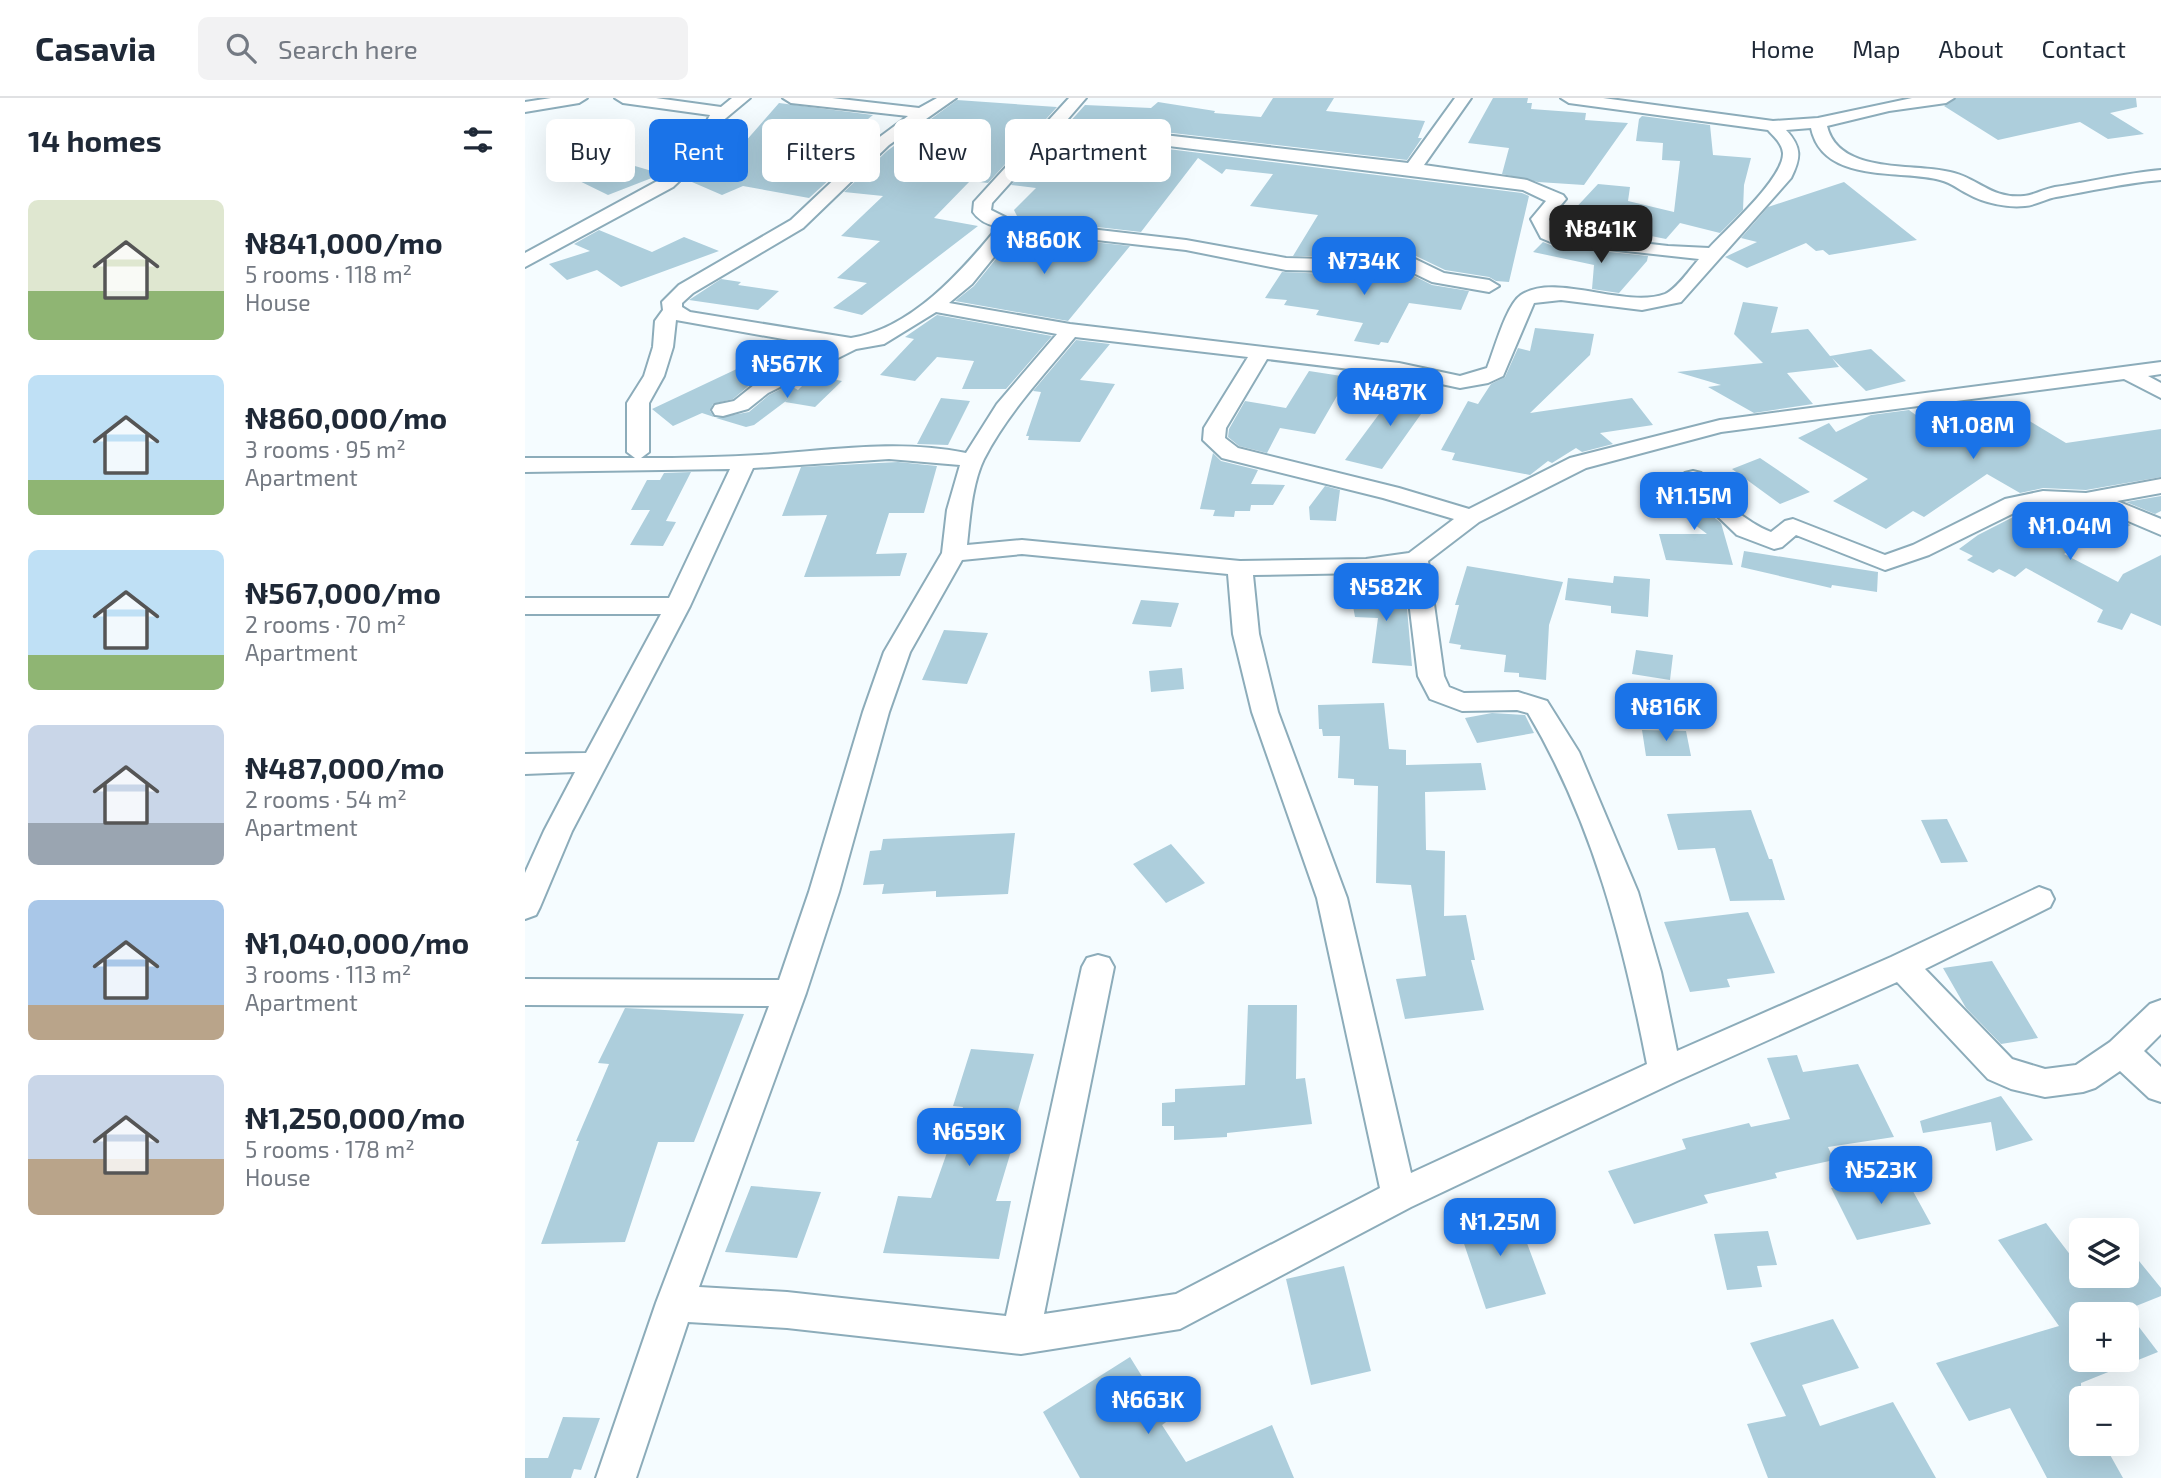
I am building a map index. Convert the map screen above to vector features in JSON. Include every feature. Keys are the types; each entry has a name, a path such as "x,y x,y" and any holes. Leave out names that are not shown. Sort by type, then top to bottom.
{"street":[{"path":"525,107 579,98"},
{"path":"623,98 722,112"},
{"path":"525,261 667,183 687,165 706,139 713,121 742,98"},
{"path":"792,98 922,113"},
{"path":"851,344 684,317 673,310 671,302 686,289 797,224 874,150 922,113 948,98"},
{"path":"1059,119 1078,98"},
{"path":"1413,169 1463,98"},
{"path":"1569,98 1773,126 1818,123 1883,102 1946,98"},
{"path":"1818,123 1824,146 1838,156 1889,171 1933,173 1949,179 1959,179 1968,187 1992,199 2026,201 2053,192 2067,193 2161,174"},
{"path":"933,306 1070,330 1399,369 1460,382 1481,379 1496,372 1520,308 1527,299 1542,294 1561,294 1641,304 1660,303 1674,298 1782,178 1793,159 1790,142 1773,126"},
{"path":"1171,141 1527,185 1543,190 1557,199 1540,219 1548,234 1559,239 1668,252 1713,254"},
{"path":"1005,178 983,202 982,212 995,221 1010,225 1186,244 1286,264 1329,265 1355,256 1377,255 1408,263 1439,278 1489,286"},
{"path":"723,410 741,405 761,389 851,344 877,340 933,306 965,280 1010,225"},
{"path":"638,452 638,403 654,376 663,347 665,321 673,310"},
{"path":"616,1478 675,1303 790,993 824,892 897,652 954,553 960,510 972,461 1005,409 1070,330"},
{"path":"1261,353 1215,428 1214,440 1221,448 1230,453 1391,493 1471,517"},
{"path":"954,553 1022,547 1240,568 1366,566 1416,559 1471,517 1578,463 1720,426 2161,368"},
{"path":"2129,373 2161,392"},
{"path":"525,465 745,462 911,452 943,454 972,461"},
{"path":"525,907 558,831 678,606 745,462"},
{"path":"1693,478 1702,494 1718,504 1745,530 1774,542 1793,526 1885,562 1921,550 2013,504 2043,498 2088,500 2115,507 2161,528"},
{"path":"2088,500 2161,486"},
{"path":"1416,559 1431,676 1439,693 1462,702 1487,704 1518,701 1538,707 1565,752 1623,892 1646,972 1665,1071"},
{"path":"1240,568 1246,634 1265,712 1332,898 1399,1196"},
{"path":"525,606 678,606"},
{"path":"525,764 595,762"},
{"path":"675,1303 787,1310 1021,1336 1180,1311 1399,1196 1665,1071 1902,966 2039,899"},
{"path":"1902,966 2000,1069 2022,1079 2045,1083 2083,1078 2122,1052 2161,1013"},
{"path":"1021,1336 1098,967"},
{"path":"525,992 790,993"},
{"path":"2122,1052 2161,1088"}],"building":[{"path":"1273,98 1334,98 1326,111 1425,121 1418,138 1422,138 1407,160 1171,133 1171,119 1072,119 1085,105 1151,108 1158,102 1215,111 1214,113 1261,117"},
{"path":"1493,98 1528,98 1527,103 1532,103 1531,109 1586,113 1585,120 1628,123 1584,185 1538,182 1502,174 1509,148 1468,143"},
{"path":"1956,98 2136,98 2137,107 2110,113 2144,134 2108,139 2080,122 1998,140 1944,106"},
{"path":"957,100 1057,107 1046,119 1005,119 1005,164 991,180 991,119 931,119"},
{"path":"779,103 873,115 868,119 765,119"},
{"path":"1642,116 1710,125 1713,155 1751,158 1744,185 1743,210 1720,233 1680,223 1666,239 1651,236 1650,241 1556,229 1598,184 1630,187 1628,201 1674,212 1680,161 1662,160 1663,143 1636,141 1639,119"},
{"path":"762,122 762,182 827,182 809,198 743,186 722,195 692,182 748,182 748,138"},
{"path":"894,146 894,182 969,182 934,218 978,226 862,315 833,308 867,283 837,278 880,241 841,236 883,196 844,192 854,182 880,182 880,158"},
{"path":"1171,149 1529,196 1509,282 1445,270 1416,256 1378,246 1354,248 1327,256 1293,256 1318,215 1250,206 1273,174 1226,169 1222,174 1198,158 1141,232 1018,218 1014,210 1036,188 1011,185 1014,182 1171,182"},
{"path":"635,166 649,170 649,179 608,195 581,182 635,182"},
{"path":"1844,182 1917,240 1829,255 1823,250 1816,251 1806,243 1747,268 1725,257 1757,242 1741,238 1768,207"},
{"path":"599,230 652,252 684,237 719,251 621,287 597,270 567,280 549,264 590,251 574,244"},
{"path":"1016,234 1130,246 1068,321 955,301 974,286"},
{"path":"1543,242 1553,246 1648,256 1647,261 1619,293 1592,289 1594,265 1533,252"},
{"path":"1357,264 1377,264 1400,269 1432,285 1469,291 1461,310 1409,303 1388,343 1381,342 1379,345 1354,341 1363,323 1316,315 1319,310 1284,305 1287,300 1265,298 1282,272 1329,274"},
{"path":"721,279 741,282 738,285 779,291 758,310 689,300"},
{"path":"1743,302 1778,307 1771,333 1808,329 1830,356 1871,349 1906,381 1866,391 1832,358 1839,367 1787,373 1813,404 1754,413 1708,387 1721,385 1677,372 1763,363 1734,334"},
{"path":"937,315 1052,336 1006,389 962,389 974,361 937,357 915,381 880,375 914,339 905,337"},
{"path":"1535,328 1594,334 1590,355 1530,413 1632,398 1653,425 1600,433 1613,444 1582,452 1576,448 1552,463 1548,461 1530,475 1452,460 1455,453 1441,450 1468,401 1478,404 1491,384 1505,377 1518,348 1530,351"},
{"path":"1076,340 1110,344 1080,380 1115,384 1080,442 1028,440 1029,436 1026,436 1041,392 1033,391"},
{"path":"760,358 756,370 760,367 770,374 752,383 733,399 713,404 710,411 714,417 702,413 673,426 652,409"},
{"path":"1309,371 1348,377 1315,434 1280,428 1267,453 1239,446 1228,437 1229,429 1245,401 1286,408"},
{"path":"813,375 842,381 815,407 785,402 790,398 754,425 746,427 716,418 749,412 769,395 789,385 798,390"},
{"path":"1408,386 1436,393 1382,469 1345,460 1388,402 1394,403"},
{"path":"941,398 970,401 948,445 917,444"},
{"path":"1909,410 1947,438 2013,411 2066,443 2161,429 2161,477 2086,490 2043,488 2020,493 1987,474 1924,517 1913,511 1886,529 1833,501 1868,479 1798,438 1829,423 1836,432 1871,415"},
{"path":"1213,453 1221,461 1258,470 1251,484 1285,485 1273,505 1251,505 1250,511 1235,511 1234,517 1213,516 1215,510 1200,509"},
{"path":"1760,458 1810,492 1780,504 1732,469"},
{"path":"898,462 937,466 924,513 889,513 876,554 907,553 900,576 804,577 827,515 782,516 801,467"},
{"path":"691,472 666,521 676,522 663,546 630,545 650,510 631,510 647,480 660,480 664,473"},
{"path":"1668,480 1721,523 1733,565 1666,560 1659,534 1707,534 1656,495"},
{"path":"1325,486 1340,490 1336,521 1310,520 1309,507"},
{"path":"2161,496 2161,511 2155,514 2126,502"},
{"path":"2043,508 2088,510 2131,525 2117,532 2107,526 2064,554 2118,582 2123,574 2161,555 2161,626 2131,613 2122,630 2097,622 2103,610 2026,568 2015,577 1999,569 1993,573 1967,560 1973,556 1959,549 1978,535 2021,513"},
{"path":"1744,551 1878,572 1877,592 1832,585 1831,588 1741,567"},
{"path":"1467,566 1563,582 1549,625 1546,680 1519,677 1519,673 1504,672 1506,655 1460,649 1461,645 1449,643 1459,605 1455,605"},
{"path":"1614,576 1650,579 1648,617 1611,613 1611,606 1565,600 1568,578 1613,583"},
{"path":"1402,587 1407,608 1412,666 1372,663 1378,618 1355,617 1350,590"},
{"path":"1141,600 1179,603 1171,627 1132,624"},
{"path":"944,630 988,633 967,684 922,680"},
{"path":"1636,650 1673,655 1670,680 1632,674"},
{"path":"1182,668 1184,689 1151,692 1149,671"},
{"path":"1384,703 1389,749 1406,750 1406,765 1481,763 1486,790 1425,792 1426,850 1445,851 1444,916 1466,915 1475,960 1471,960 1484,1010 1405,1019 1396,979 1426,976 1411,885 1376,883 1378,786 1354,785 1354,779 1338,778 1340,736 1323,736 1322,729 1319,729 1318,705"},
{"path":"1492,713 1525,715 1534,733 1477,743 1465,718"},
{"path":"1642,730 1686,731 1691,756 1646,756"},
{"path":"1751,810 1769,859 1772,859 1785,900 1730,901 1715,848 1678,850 1667,814"},
{"path":"1947,819 1968,862 1941,863 1921,820"},
{"path":"1015,833 1008,894 936,897 936,891 882,894 884,884 863,885 870,851 881,850 883,839"},
{"path":"1171,844 1205,883 1166,903 1133,864"},
{"path":"1748,912 1775,973 1727,979 1730,987 1690,992 1664,922"},
{"path":"1992,961 2038,1038 2001,1044 1966,1008 1943,968"},
{"path":"1248,1005 1297,1005 1296,1079 1305,1078 1312,1124 1227,1133 1227,1137 1174,1140 1174,1126 1162,1126 1162,1103 1175,1102 1175,1089 1245,1085"},
{"path":"625,1008 744,1014 694,1142 658,1142 625,1242 541,1244 579,1141 576,1141 609,1064 598,1063"},
{"path":"971,1049 1034,1054 1013,1128 1018,1128 996,1201 1011,1201 999,1259 883,1253 898,1196 931,1198 963,1107 953,1106"},
{"path":"1797,1055 1803,1072 1858,1064 1894,1137 1828,1147 1834,1160 1775,1173 1777,1178 1704,1195 1708,1203 1634,1224 1608,1171 1686,1149 1682,1139 1749,1123 1751,1127 1790,1119 1767,1058"},
{"path":"2001,1096 2033,1140 1996,1151 1991,1122 1923,1133 1920,1121"},
{"path":"1903,1173 1931,1224 1857,1240 1831,1188"},
{"path":"751,1186 821,1192 797,1258 725,1252"},
{"path":"1513,1206 1546,1294 1486,1309 1456,1220"},
{"path":"2046,1223 2069,1253 2069,1288 2139,1288 2139,1261 2161,1288 2161,1296 2139,1305 2139,1302 2069,1302 2069,1372 2108,1372 2081,1383 2081,1386 2069,1386 2069,1456 2111,1456 2123,1478 2047,1478 2010,1408 1969,1421 1936,1363 2059,1326 1998,1240"},
{"path":"1768,1231 1777,1265 1757,1266 1762,1287 1727,1290 1714,1234"},
{"path":"1344,1266 1371,1371 1311,1385 1286,1279"},
{"path":"1833,1319 1859,1368 1802,1385 1820,1426 1893,1402 1936,1478 1768,1478 1747,1424 1786,1416 1750,1343"},
{"path":"2139,1327 2158,1352 2139,1360"},
{"path":"1130,1357 1169,1420 1162,1425 1186,1462 1272,1425 1294,1478 1080,1478 1043,1412"},
{"path":"563,1417 600,1418 581,1470 574,1469 571,1478 525,1478 525,1458 548,1458"}]}
